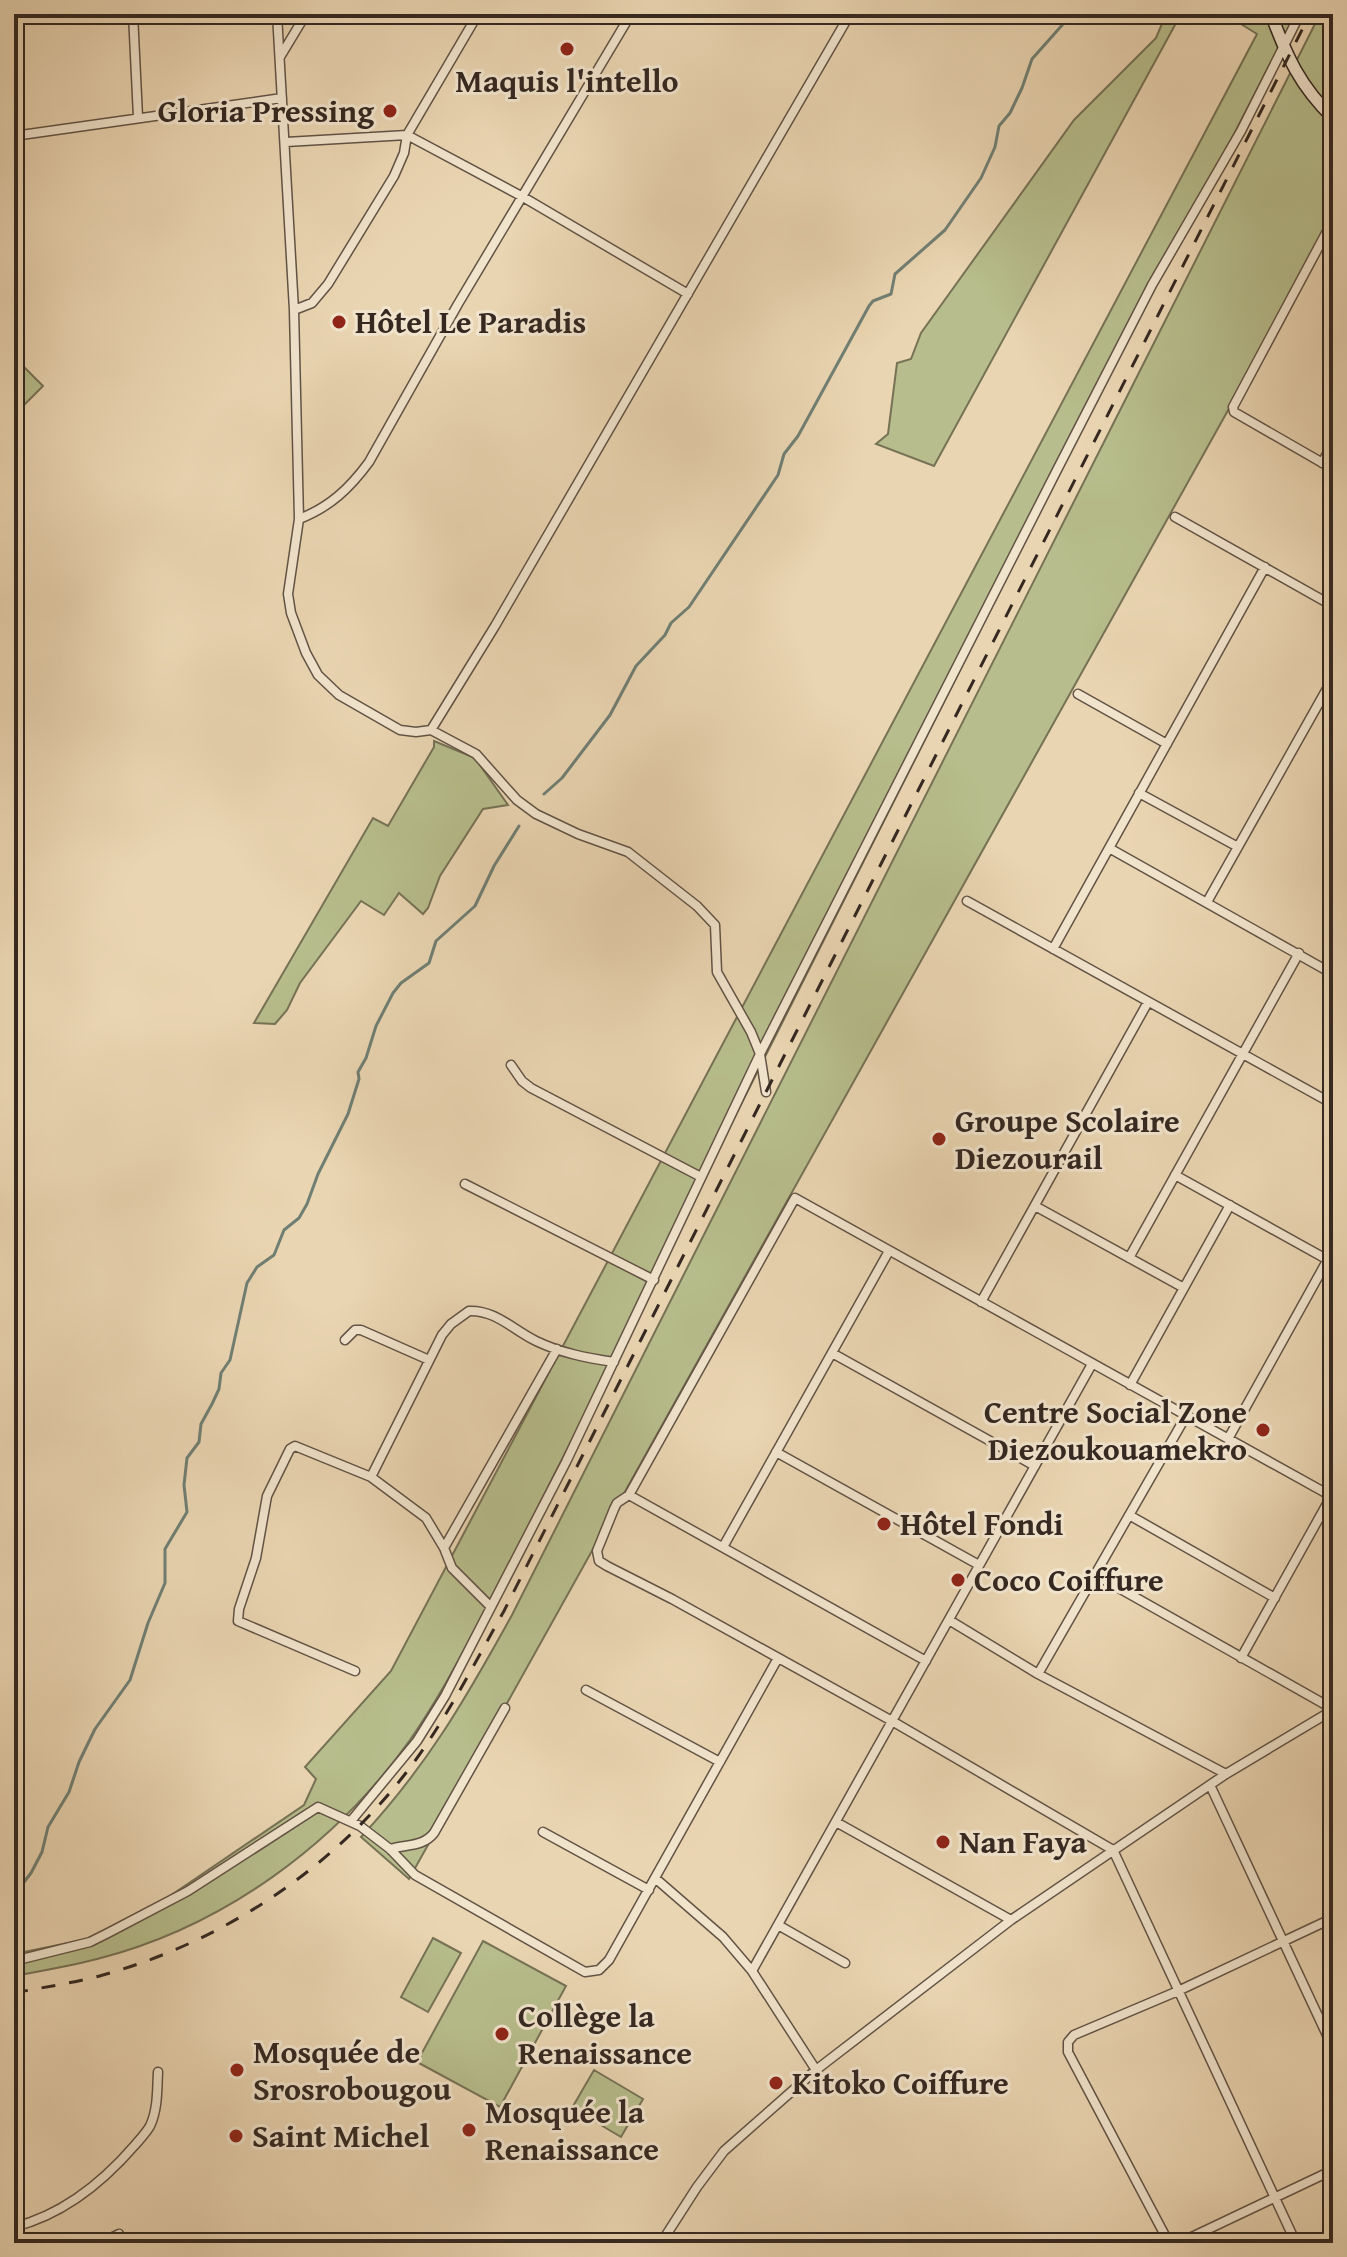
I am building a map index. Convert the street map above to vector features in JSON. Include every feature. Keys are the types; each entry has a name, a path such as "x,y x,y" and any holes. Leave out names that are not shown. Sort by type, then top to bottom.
{"street":[{"path":"133,14 138,117"},
{"path":"277,14 294,310 299,519 288,594 296,629 318,675 339,695 400,730 431,730 476,754 517,800 536,814 578,834 628,852 703,912 715,925 719,979 751,1032 760,1054 766,1092"},
{"path":"279,58 306,14"},
{"path":"294,310 312,303 328,284 394,176 404,153 407,135 478,14"},
{"path":"299,519 336,499 354,483 369,462 458,304 631,14"},
{"path":"431,730 850,14"},
{"path":"1271,14 1300,82 1333,118"},
{"path":"351,1821 417,1741 445,1696 566,1462 760,1054 1152,285 1241,131 1300,14"},
{"path":"14,136 282,98"},
{"path":"286,142 407,135 523,197 688,294"},
{"path":"1333,220 1233,407 1234,412 1333,469"},
{"path":"1322,463 1333,443"},
{"path":"1175,517 1333,606"},
{"path":"1053,949 1265,567"},
{"path":"1207,902 1333,678"},
{"path":"1078,694 1167,744"},
{"path":"1322,696 1333,702"},
{"path":"1139,793 1238,847"},
{"path":"1109,848 1333,974"},
{"path":"967,901 1333,1104"},
{"path":"1129,1258 1299,953"},
{"path":"981,1302 1148,1002"},
{"path":"511,1065 531,1088 701,1177"},
{"path":"1175,1175 1328,1260"},
{"path":"465,1184 654,1280"},
{"path":"1241,1658 1332,1495 795,1198 629,1495 617,1503 597,1551 599,1561 892,1721 1113,1850 1296,2243"},
{"path":"1130,1385 1230,1205"},
{"path":"1035,1206 1184,1288"},
{"path":"1228,1439 1333,1250"},
{"path":"723,1547 889,1251"},
{"path":"371,1477 429,1360 451,1324 469,1311 492,1314 535,1340 575,1356 614,1362"},
{"path":"345,1340 355,1330 361,1330 429,1360"},
{"path":"444,1548 557,1349"},
{"path":"832,1353 1035,1466"},
{"path":"752,1971 1092,1364"},
{"path":"1038,1674 1186,1416"},
{"path":"355,1671 238,1621 256,1558 267,1496 290,1449 295,1446 371,1477 426,1518 452,1568 491,1607"},
{"path":"776,1452 979,1565"},
{"path":"629,1495 926,1661"},
{"path":"1129,1515 1275,1598"},
{"path":"661,2243 724,2151 816,2070 1011,1920 1226,1774 1333,1710 1094,1574"},
{"path":"949,1620 1038,1674 1226,1774"},
{"path":"14,1961 90,1942 108,1933 188,1891 318,1807 351,1821 390,1849 415,1875 585,1972 599,1970 609,1960 778,1658"},
{"path":"586,1690 720,1762"},
{"path":"390,1849 428,1841 505,1708"},
{"path":"1210,1785 1332,2043"},
{"path":"836,1822 1011,1920"},
{"path":"543,1832 649,1890"},
{"path":"655,1878 723,1937 752,1971 816,2070"},
{"path":"1169,2243 1068,2052 1068,2042 1074,2035 1178,1991 1333,1918"},
{"path":"778,1925 845,1963"},
{"path":"14,2227 27,2224 67,2204 103,2180 119,2163 149,2128 157,2105 158,2072"},
{"path":"1179,2243 1333,2170"},
{"path":"101,2243 119,2234"}],"green space":[{"path":"1166,14 1181,14 934,466 876,444 888,434 897,363 911,359 921,333 1074,120 1156,38"},
{"path":"1225,14 1296,14 1064,464 489,1604 431,1707 410,1740 347,1814 273,1877 189,1926 144,1945 87,1962 14,1976 14,1954 97,1937 164,1900 304,1805 316,1779 305,1767 391,1671 1257,34"},
{"path":"1320,14 1333,14 1333,222 409,1879 361,1837 385,1811 444,1731 512,1615"},
{"path":"14,357 43,386 14,415"},
{"path":"434,741 475,758 508,805 483,809 440,876 423,914 399,893 384,915 361,901 300,983 287,1010 275,1024 254,1023 373,818 388,826 434,747"},
{"path":"433,1938 461,1953 428,2012 401,1997"},
{"path":"483,1941 566,1986 500,2107 417,2062"},
{"path":"594,2070 643,2099 621,2137 572,2108"}],"waterway":[{"path":"544,794 562,778 610,715 636,666 665,635 671,623 689,607 778,475 784,454 798,436 869,306 873,301 891,294 895,274 945,230 981,178 995,147 999,126 1010,113 1032,59 1072,14"},
{"path":"14,1895 42,1852 48,1827 69,1792 95,1729 130,1680 148,1623 165,1583 165,1549 187,1512 184,1485 187,1458 199,1442 201,1424 219,1389 221,1373 230,1360 247,1283 257,1267 274,1255 284,1230 299,1218 307,1204 318,1174 348,1114 359,1079 358,1072 393,993 401,983 429,963 436,941 475,906 494,866 519,826"}],"railway":[{"path":"14,1993 92,1978 151,1959 197,1940 241,1916 323,1859 394,1788 424,1748 504,1611 1310,14"}],"place":[{"name":"Maquis l'intello","path":"567,49"},
{"name":"Gloria Pressing","path":"390,111"},
{"name":"Hôtel Le Paradis","path":"339,322"},
{"name":"Groupe Scolaire Diezourail","path":"939,1139"},
{"name":"Centre Social Zone Diezoukouamekro","path":"1263,1430"},
{"name":"Hôtel Fondi","path":"884,1524"},
{"name":"Coco Coiffure","path":"958,1580"},
{"name":"Nan Faya","path":"943,1842"},
{"name":"Collège la Renaissance","path":"502,2034"},
{"name":"Mosquée de Srosrobougou","path":"237,2070"},
{"name":"Kitoko Coiffure","path":"776,2083"},
{"name":"Mosquée la Renaissance","path":"469,2130"},
{"name":"Saint Michel","path":"236,2136"}]}
